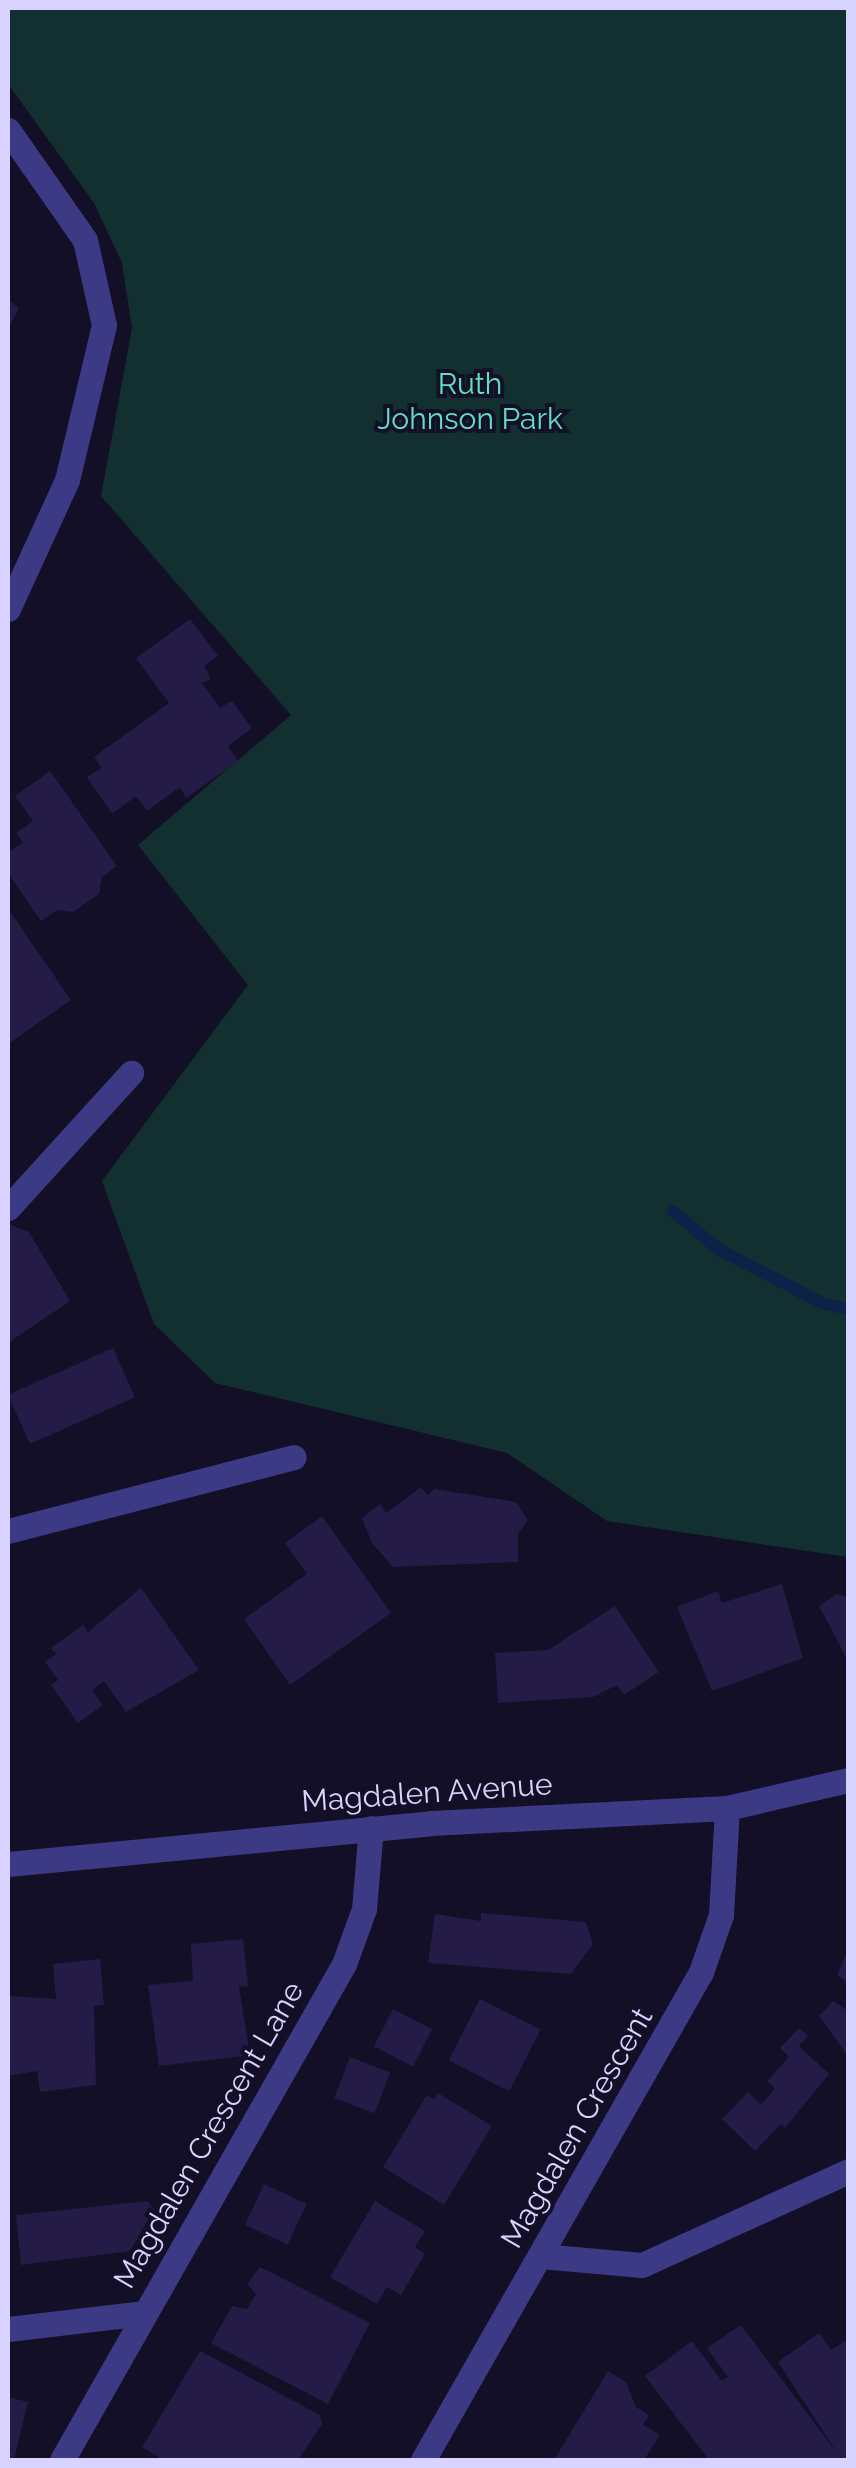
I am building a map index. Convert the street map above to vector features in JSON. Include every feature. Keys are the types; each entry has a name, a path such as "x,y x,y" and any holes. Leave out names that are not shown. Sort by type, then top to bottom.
{"street":[{"path":"8,130 85,240 104,325 67,480 8,608"},
{"path":"8,1208 132,1073"},
{"path":"8,1531 294,1458"},
{"name":"Magdalen Avenue","path":"8,1864 371,1828 727,1808 848,1780"},
{"name":"Magdalen Crescent","path":"423,2460 702,1972 721,1915 727,1808"},
{"name":"Magdalen Crescent Lane","path":"62,2460 344,1964 364,1909 371,1828"},
{"path":"541,2256 642,2265 848,2172"},
{"path":"8,2329 145,2313"}],"green space":[{"name":"Ruth Johnson Park","path":"8,8 848,8 848,1557 607,1521 507,1453 215,1383 154,1324 102,1181 248,985 138,845 291,715 101,496 132,328 122,263 94,203 8,84"}],"building":[{"path":"8,300 19,308 8,329"},
{"path":"190,619 218,656 204,666 211,679 202,683 220,708 232,701 252,728 228,746 238,761 186,798 180,787 147,811 136,796 112,814 87,777 102,768 94,757 169,703 136,658"},
{"path":"50,771 117,866 102,877 99,894 73,912 57,910 41,921 8,873 8,853 23,842 16,833 33,821 15,796"},
{"path":"11,913 71,1000 8,1044 8,915"},
{"path":"8,1224 29,1232 70,1301 8,1343"},
{"path":"113,1348 135,1397 30,1444 8,1395"},
{"path":"421,1487 427,1495 435,1489 516,1502 528,1520 518,1534 518,1562 393,1567 372,1543 362,1518 380,1504 386,1513"},
{"path":"322,1516 391,1613 290,1685 244,1619 307,1574 285,1543"},
{"path":"782,1584 803,1658 712,1691 677,1607 718,1591 722,1603"},
{"path":"141,1588 199,1670 126,1712 104,1681 92,1690 103,1705 78,1723 51,1685 58,1680 45,1662 56,1654 51,1648 83,1625 88,1632"},
{"path":"836,1594 848,1597 848,1661 819,1606"},
{"path":"615,1606 659,1672 624,1695 617,1685 593,1697 498,1703 495,1653 548,1650"},
{"path":"481,1913 586,1922 593,1944 571,1974 428,1963 435,1914 481,1921"},
{"path":"243,1939 248,1986 239,1987 250,2055 159,2066 148,1985 193,1981 191,1944"},
{"path":"848,1950 848,1983 837,1975"},
{"path":"100,1959 104,2005 94,2006 96,2085 40,2092 37,2071 8,2076 8,1996 56,1999 53,1964"},
{"path":"480,1999 541,2030 509,2091 449,2060"},
{"path":"833,2001 848,2011 848,2056 819,2016"},
{"path":"393,2009 432,2029 413,2066 374,2046"},
{"path":"799,2028 808,2036 799,2046 829,2074 785,2128 781,2124 755,2151 722,2119 748,2092 761,2105 775,2089 767,2081 789,2057 780,2048"},
{"path":"350,2057 390,2072 374,2113 334,2098"},
{"path":"438,2093 492,2126 444,2205 383,2167 427,2095 434,2099"},
{"path":"264,2184 307,2204 288,2245 245,2225"},
{"path":"148,2201 154,2210 130,2251 21,2265 16,2215"},
{"path":"375,2201 425,2231 415,2247 425,2254 401,2295 387,2287 377,2304 330,2277"},
{"path":"260,2267 370,2323 328,2404 211,2343 232,2306 247,2309 256,2294 247,2284"},
{"path":"741,2325 838,2454 778,2362 819,2333 831,2350 848,2339 848,2458 709,2460 645,2376 692,2341 722,2381 728,2377 707,2348"},
{"path":"200,2351 320,2415 322,2424 298,2460 163,2460 142,2447"},
{"path":"608,2371 626,2382 636,2407 649,2415 643,2425 660,2435 644,2460 554,2460"},
{"path":"8,2397 28,2402 14,2460 8,2460"}],"waterway":[{"path":"673,1211 718,1249 822,1303 848,1309"}]}
